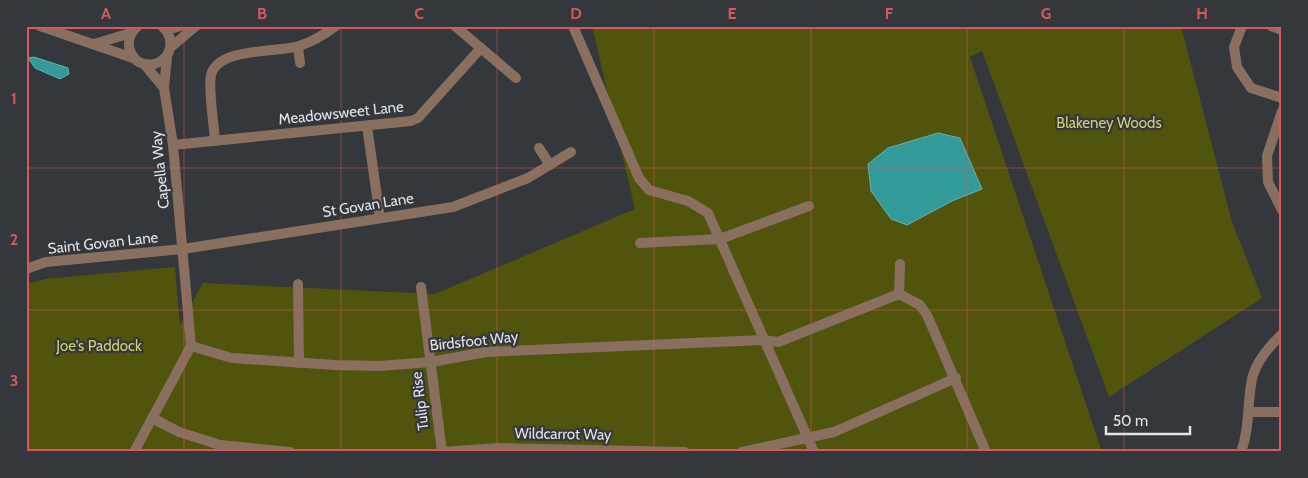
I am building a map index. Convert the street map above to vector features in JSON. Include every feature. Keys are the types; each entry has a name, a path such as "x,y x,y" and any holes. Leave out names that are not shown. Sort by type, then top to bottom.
{"street":[{"path":"40,26 133,58 145,65 164,88"},
{"path":"169,52 171,41 164,28 181,26"},
{"path":"145,65 157,64 196,26"},
{"path":"215,141 211,81 216,67 232,56 298,46 336,26"},
{"path":"455,26 516,78"},
{"path":"574,26 639,178 649,190 688,201 708,212 814,452"},
{"path":"1242,26 1234,47 1237,68 1251,88 1282,98"},
{"path":"1271,26 1282,30"},
{"path":"94,44 136,28"},
{"path":"133,58 129,48 136,28"},
{"path":"298,46 300,63"},
{"name":"Meadowsweet Lane","path":"173,145 367,126 418,118 481,48"},
{"name":"Capella Way","path":"169,52 164,88 173,145 191,346"},
{"path":"1282,112 1267,156 1268,182 1282,210"},
{"path":"367,126 380,218"},
{"path":"539,148 550,165"},
{"name":"St Govan Lane","path":"183,249 453,207 528,178 571,152"},
{"path":"640,243 720,239 809,206"},
{"name":"Saint Govan Lane","path":"26,270 46,262 183,249"},
{"path":"900,264 899,294 920,305 928,315 986,452"},
{"path":"298,284 299,362"},
{"name":"Tulip Rise","path":"421,287 441,452"},
{"name":"Birdsfoot Way","path":"191,346 232,358 379,366 431,362 486,352 763,340 778,342 899,294"},
{"path":"1241,452 1245,441 1252,377 1260,360 1282,334"},
{"path":"134,452 191,346"},
{"path":"742,452 834,432 956,378"},
{"path":"1249,412 1282,412"},
{"path":"152,418 179,432 220,446 290,452"},
{"name":"Wildcarrot Way","path":"441,452 499,448 686,452"}],"green space":[{"path":"592,26 1181,26 1232,222 1262,298 1109,397 982,51 970,57 1102,452 26,452 26,284 45,279 175,267 180,325 203,283 435,294 635,209"}],"water":[{"path":"34,57 68,68 69,74 60,79 35,68 28,58"},
{"path":"938,133 960,138 982,189 952,201 907,225 891,219 871,191 868,164 888,148"}],"park label":[{"name":"Blakeney Woods","path":"1109,123"},
{"name":"Joe's Paddock","path":"99,346"}]}
